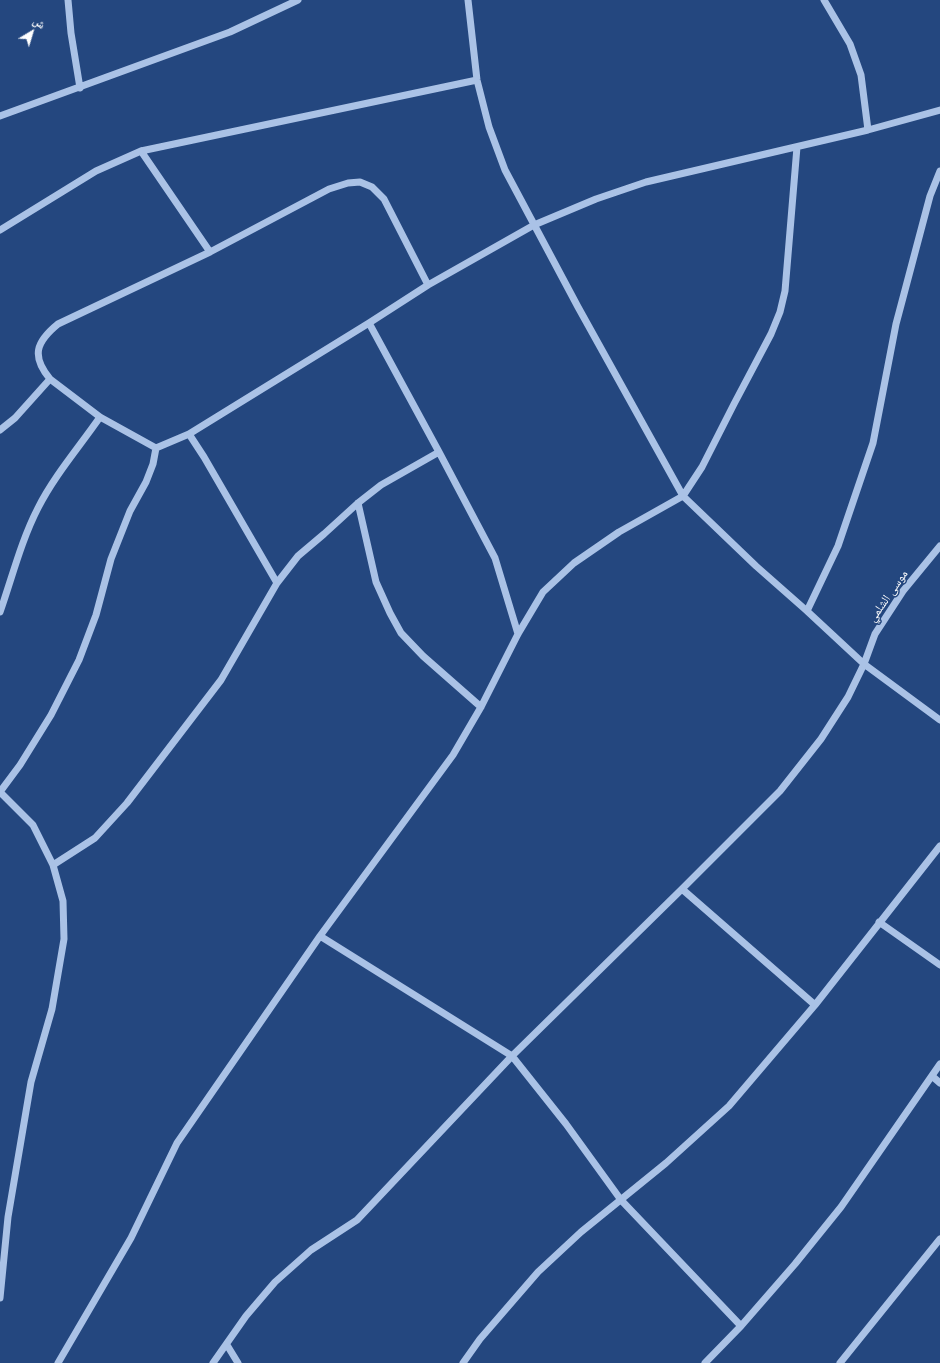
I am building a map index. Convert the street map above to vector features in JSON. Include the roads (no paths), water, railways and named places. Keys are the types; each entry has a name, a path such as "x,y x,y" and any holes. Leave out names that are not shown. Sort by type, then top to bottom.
{"street":[{"path":"68,0 71,33 80,88"},
{"path":"0,116 230,32 298,0"},
{"path":"468,0 476,80 505,170 578,307 683,496 756,566 864,664 940,720"},
{"path":"824,0 850,44 861,75 868,130"},
{"path":"0,230 96,171 141,151 476,80"},
{"path":"156,448 189,434 428,285 534,225 596,199 646,182 868,130 940,110"},
{"path":"58,1363 131,1238 177,1143 320,936 453,754 481,707 518,634 543,592 574,562 619,532 683,496 702,467 771,334 780,312 785,291 797,147"},
{"path":"141,151 210,252"},
{"path":"807,611 838,546 873,442 896,324 930,196 940,172"},
{"path":"156,448 100,417 50,380 43,372 37,355 39,346 47,333 58,324 210,252 328,189 348,183 360,182 372,187 384,198 428,285"},
{"path":"369,323 495,558 518,634"},
{"path":"0,430 15,418 50,380"},
{"path":"0,612 28,529 39,507 53,483 100,417"},
{"path":"189,434 204,457 277,583"},
{"path":"0,1298 8,1217 31,1082 52,1009 64,939 63,901 53,865 33,825 0,792 20,765 51,715 80,660 96,614 111,559 130,511 146,482 153,464 156,448"},
{"path":"53,865 95,838 127,803 221,680 277,583 298,556 358,503 381,485 439,452"},
{"path":"358,503 376,582 401,633 423,656 481,707"},
{"name":"موسى الشلمي","path":"213,1363 246,1316 275,1282 311,1250 357,1220 512,1056 780,791 821,739 848,697 864,664 875,634 903,592 940,546"},
{"path":"463,1363 480,1339 538,1272 580,1232 666,1163 729,1106 815,1005 940,846"},
{"path":"682,889 815,1005"},
{"path":"879,922 940,966"},
{"path":"320,936 512,1056 566,1124 621,1200 742,1326"},
{"path":"705,1363 742,1326 841,1207 940,1064"},
{"path":"932,1076 940,1083"},
{"path":"840,1363 940,1239"},
{"path":"227,1345 238,1363"}]}
